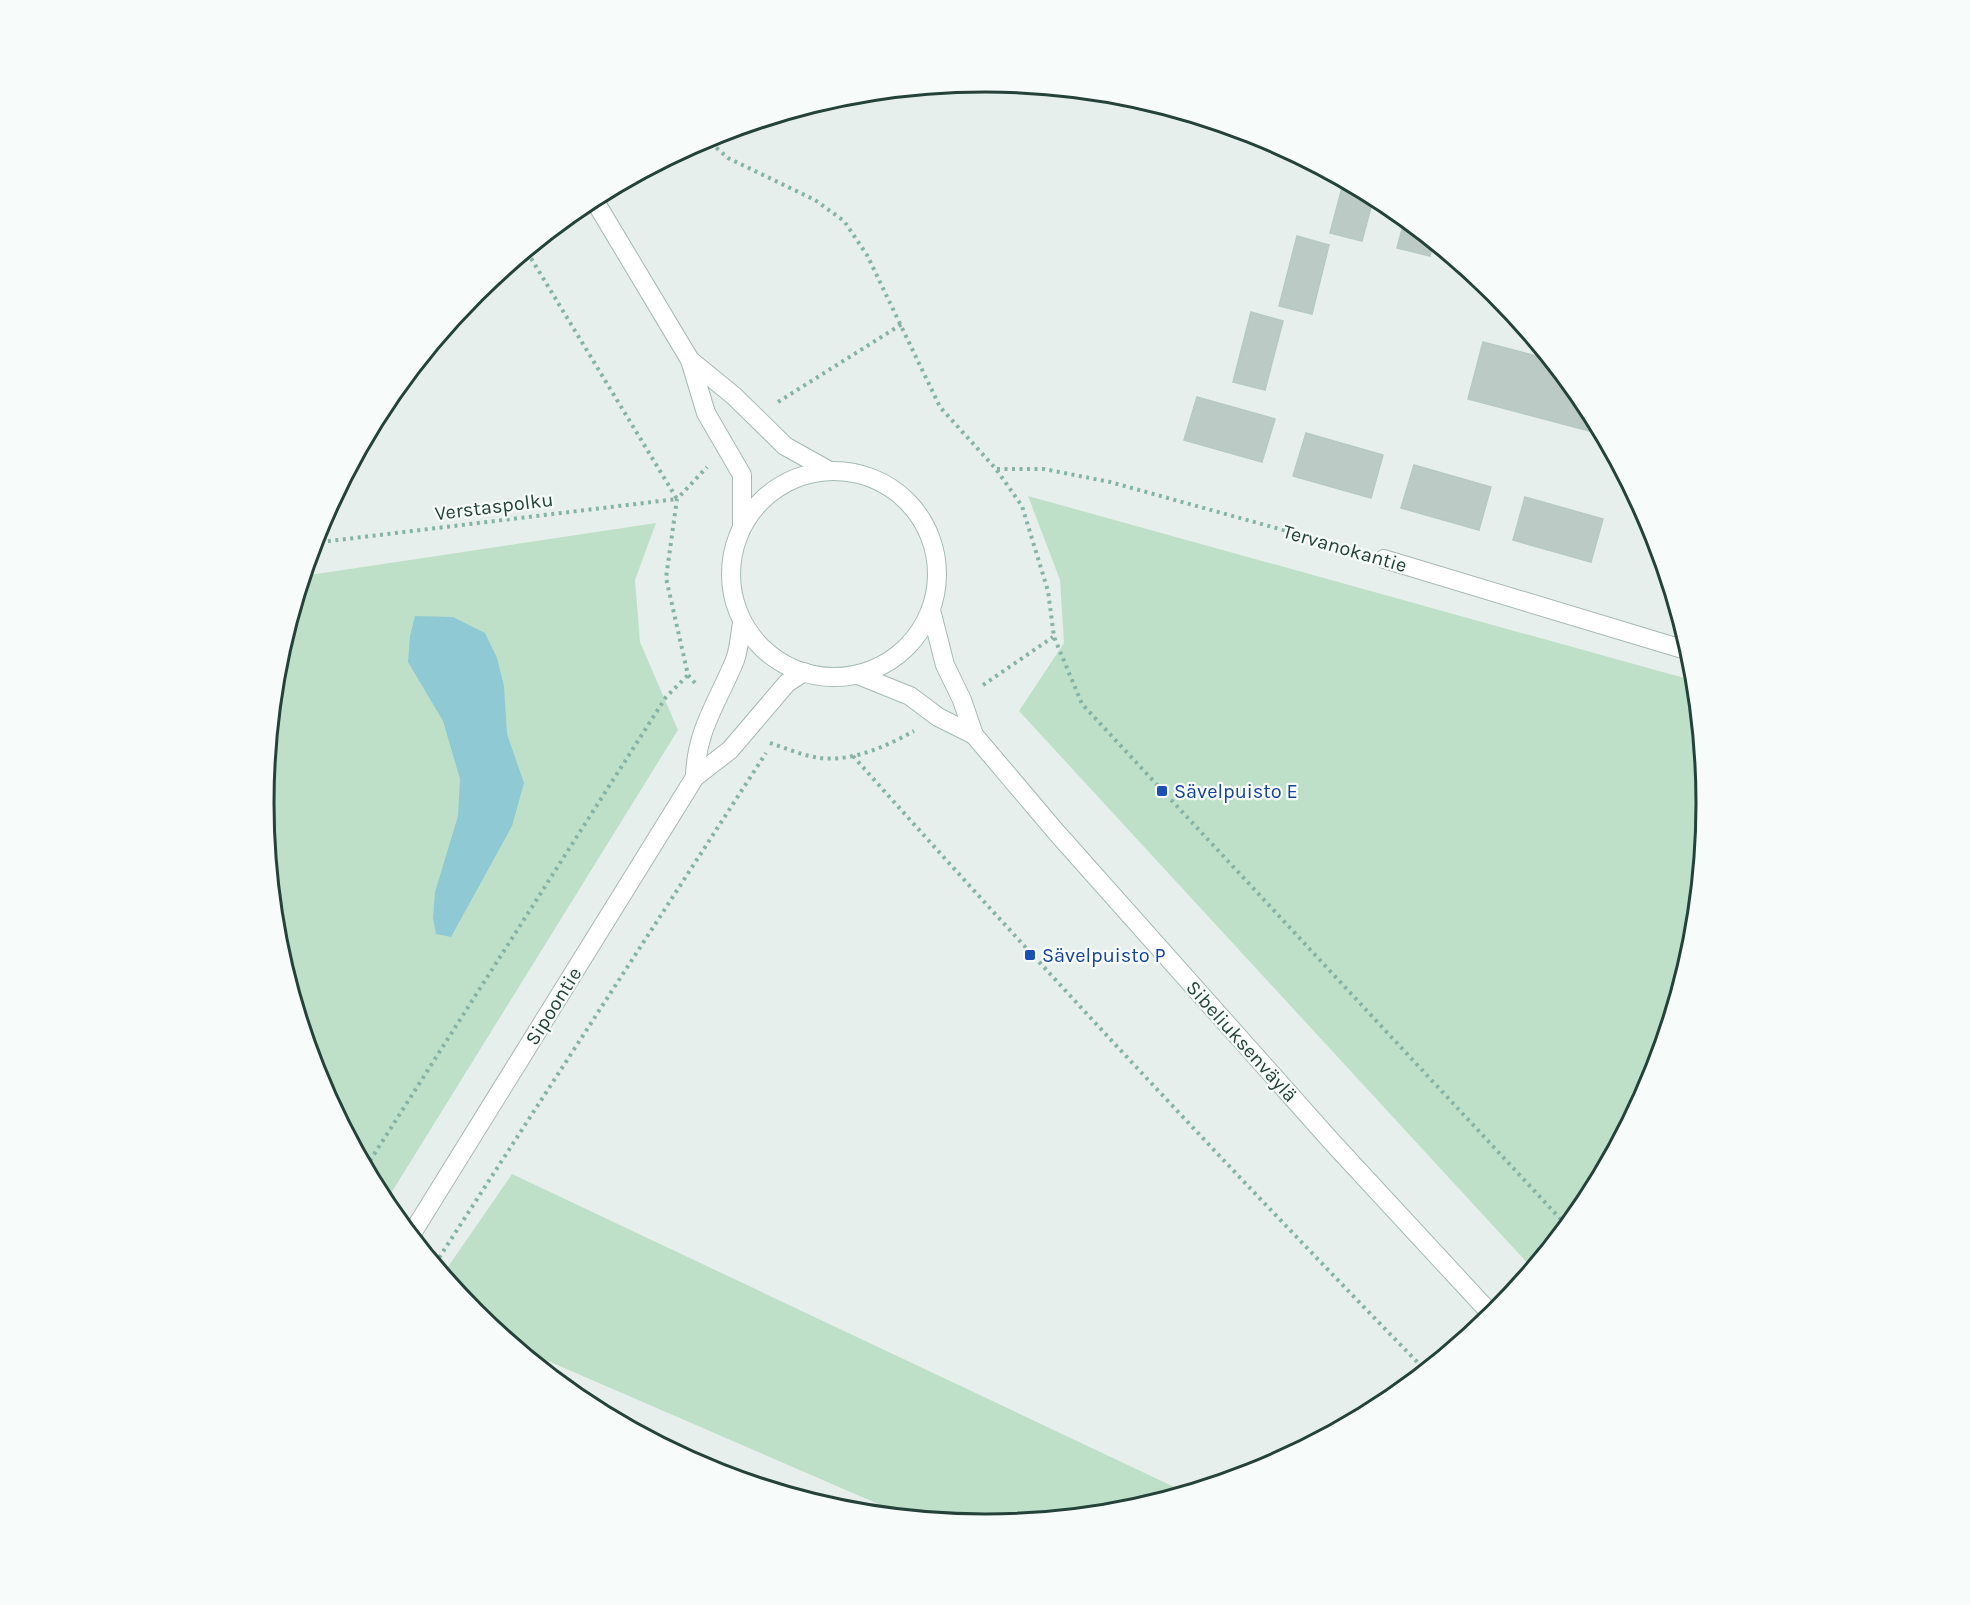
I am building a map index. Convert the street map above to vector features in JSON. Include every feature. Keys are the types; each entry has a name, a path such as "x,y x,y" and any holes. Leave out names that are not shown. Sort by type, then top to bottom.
{"main road":[{"path":"598,206 690,360 706,413 742,475 742,524 731,558 732,592 742,623 763,650 791,668 804,672 824,677 858,675 888,662 914,639 931,610 937,577 933,544 919,514 894,489 862,474 828,470 793,478 764,497 742,524"},
{"path":"690,360 734,396 785,446 828,470"},
{"name":"Tervanokantie","path":"1384,558 1678,648"},
{"name":"Sibeliuksenväylä","path":"931,610 945,665 962,700 974,735 1057,833 1332,1142 1485,1308"},
{"name":"Sipoontie","path":"694,777 695,751 714,703 736,658 742,623"},
{"name":"Sipoontie","path":"416,1228 694,777 730,750 787,683 804,672"},
{"name":"Sibeliuksenväylä","path":"858,675 910,696 938,717 974,735"}],"path":[{"path":"714,146 728,158 815,200 844,222 867,255 940,407 996,469 1022,506 1048,591 1054,637 1082,704 1561,1219"},
{"name":"Verstaspolku","path":"324,542 677,499 530,256"},
{"name":"Tervanokantie","path":"996,469 1044,469 1110,482 1384,558"},
{"path":"370,1160 666,697 688,675"},
{"path":"439,1258 772,744"},
{"path":"853,756 1038,964 1275,1216 1420,1365"}],"shaded area":[{"path":"1685,923 1672,987 1669,996"}],"green space":[{"path":"1028,496 1684,678 1694,756 1696,802 1694,849 1690,895 1670,992 1642,1075 1623,1117 1576,1198 1527,1262 1019,711 1064,643 1060,580"},
{"path":"656,523 635,580 640,642 678,730 391,1193 347,1117 328,1075 298,987 280,895 274,802 280,710 298,618 312,575"},
{"path":"512,1174 1175,1487 1124,1500 1032,1512 985,1514 938,1512 882,1505 541,1358 482,1305 447,1268"}],"water":[{"path":"415,616 453,617 485,633 497,658 504,686 507,734 524,783 512,826 451,937 436,934 433,918 435,892 458,816 460,779 443,721 408,662 410,636"}],"building":[{"path":"1342,188 1371,206 1362,241 1330,233"},
{"path":"1403,227 1431,249 1430,256 1397,248"},
{"path":"1297,236 1329,245 1312,314 1279,306"},
{"path":"1251,312 1283,321 1265,390 1233,382"},
{"path":"1483,342 1538,357 1591,431 1468,399"},
{"path":"1197,397 1275,419 1262,462 1184,440"},
{"path":"1306,433 1383,455 1371,498 1293,476"},
{"path":"1414,465 1491,487 1479,530 1401,508"},
{"path":"1525,497 1603,519 1591,562 1513,540"}],"place":[{"name":"Sävelpuisto E","path":"1162,791"},
{"name":"Sävelpuisto P","path":"1030,955"}]}
